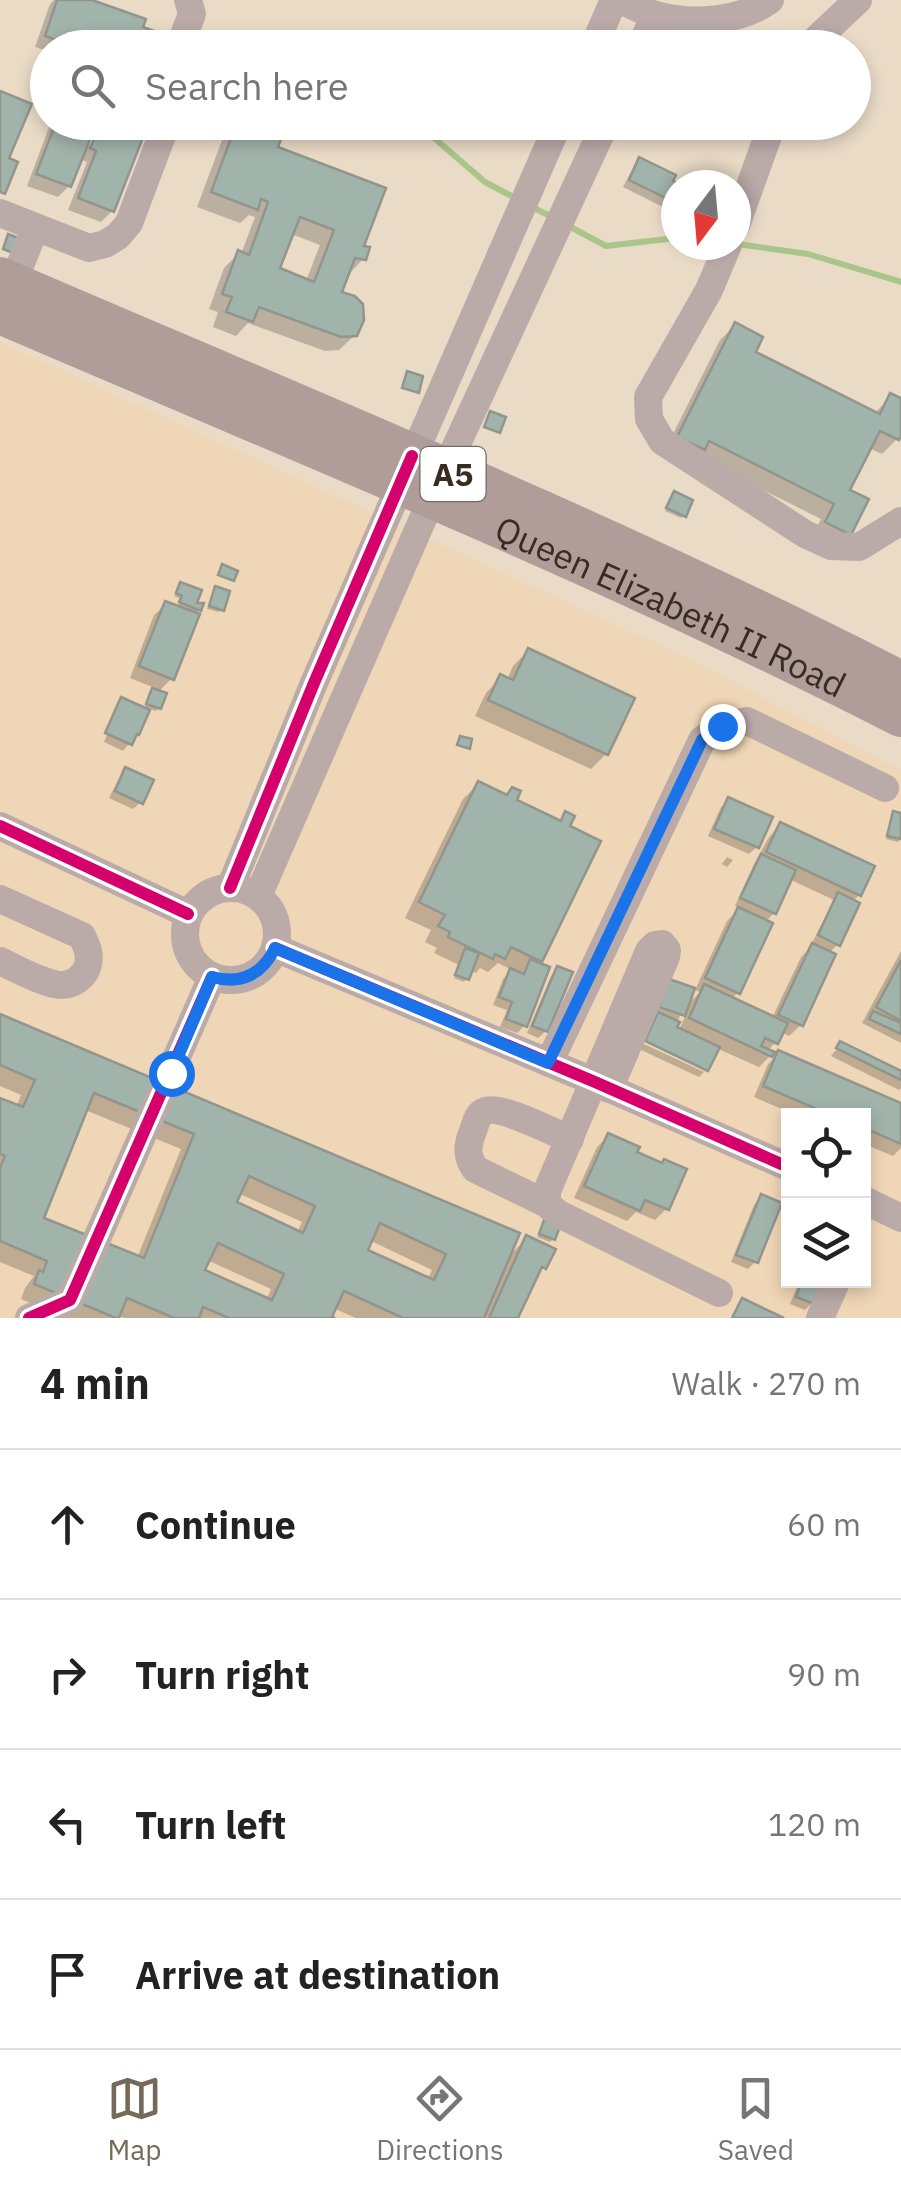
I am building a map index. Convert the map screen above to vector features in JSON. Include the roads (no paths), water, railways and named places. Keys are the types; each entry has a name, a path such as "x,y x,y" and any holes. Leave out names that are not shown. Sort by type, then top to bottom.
{"highway":[{"name":"Queen Elizabeth II Road","path":"4,291 423,477 726,630 878,681 901,716"}],"street":[{"path":"186,30 192,14 188,0"},
{"path":"601,30 617,0 655,15 707,21 757,10 770,0"},
{"path":"826,30 858,0"},
{"path":"648,30 655,15"},
{"path":"0,213 88,248 105,244 129,223 160,140"},
{"path":"244,892 346,695 524,202 551,140"},
{"path":"244,892 314,683 560,222 598,140"},
{"path":"751,183 767,140"},
{"path":"4,291 35,228"},
{"path":"721,260 709,290 648,397 648,419 662,441 805,534 831,546 859,547 901,521"},
{"path":"314,683 346,695"},
{"path":"548,1063 702,740 722,726 747,721 885,788"},
{"path":"0,826 188,914"},
{"path":"244,892 266,903 276,921 275,948 269,961 253,975 233,980 212,977 188,952 184,929 188,914 208,893 244,892"},
{"path":"0,899 82,936 90,954 82,978 70,984 56,985 0,961"},
{"path":"275,948 781,1165"},
{"path":"29,1318 74,1309 212,977"},
{"path":"547,1204 547,1191 570,1139 602,1086"},
{"path":"570,1139 501,1111 487,1110 479,1114 468,1145 468,1158 476,1169 547,1204 557,1213 719,1293"},
{"path":"871,1210 901,1218"},
{"path":"820,1318 833,1288"}],"waterway":[{"path":"436,140 485,182 519,200"},
{"path":"530,206 554,218"},
{"path":"565,224 606,246 661,240"},
{"path":"751,246 808,254 901,282"}]}
